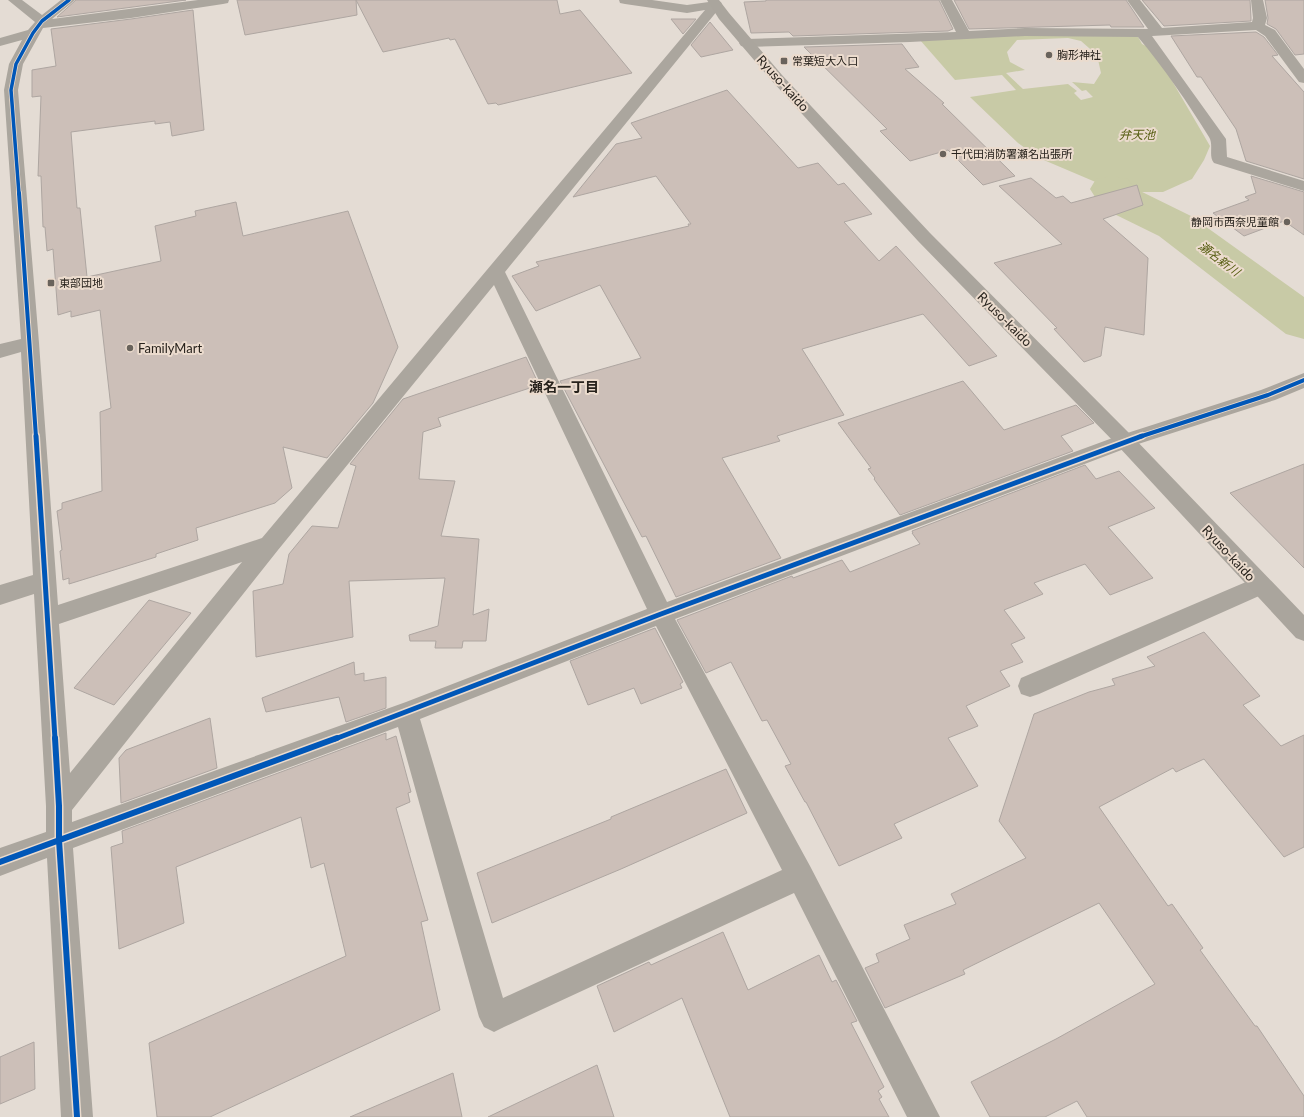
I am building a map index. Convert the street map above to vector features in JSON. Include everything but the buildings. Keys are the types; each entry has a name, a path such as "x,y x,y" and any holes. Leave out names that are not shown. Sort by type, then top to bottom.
{"main road":[{"name":"Ryuso-kaido","path":"715,3 746,43 777,78 924,237 1125,441 1304,631"}],"street":[{"path":"14,0 38,26"},
{"path":"69,0 38,26 16,64 11,90 30,343 77,1117"},
{"path":"0,42 38,26 223,0"},
{"path":"625,0 687,9 715,3"},
{"path":"946,0 964,35"},
{"path":"1134,0 1158,32"},
{"path":"1257,0 1260,18 1258,26"},
{"path":"59,806 270,544 715,3"},
{"path":"746,43 910,38 1025,32 1142,33 1258,26 1270,33 1304,79"},
{"path":"1142,33 1157,51 1218,139 1219,160 1304,186"},
{"path":"496,271 661,614 800,876 924,1117"},
{"path":"0,351 30,343"},
{"path":"0,862 406,713 661,614 1125,441 1268,395 1304,380"},
{"path":"47,618 270,544"},
{"path":"0,595 45,581"},
{"path":"1030,686 1260,585"},
{"path":"406,713 494,1017 800,876"}],"water":[{"name":"弁天池","path":"1024,33 1137,35 1142,44 1154,50 1210,146 1204,160 1192,179 1163,192 1134,192 1112,189 1039,158 1018,143 970,97 1016,90 1002,75 955,80 920,40","holes":["1068,38 1081,41 1097,55 1101,73 1094,84 1072,82 1082,91 1086,90 1093,97 1081,100 1074,93 1077,91 1068,84 1023,89 1006,73 1025,70 1010,62 1007,52 1017,40"]}],"waterway":[{"name":"瀬名新川","path":"1112,189 1118,198 1175,226 1304,322"}],"cycle path":[{"path":"69,0 42,21 33,33 16,64 11,90 30,343 77,1117"},
{"path":"0,862 406,713 661,614 1125,441 1268,395 1304,380"}],"place":[{"name":"胸形神社","path":"1049,55"},
{"name":"常葉短大入口","path":"784,61"},
{"name":"千代田消防署瀬名出張所","path":"943,154"},
{"name":"静岡市西奈児童館","path":"1287,222"},
{"name":"東部団地","path":"51,283"},
{"name":"FamilyMart","path":"130,348"}],"district":[{"name":"瀬名一丁目","path":"564,387"}]}
